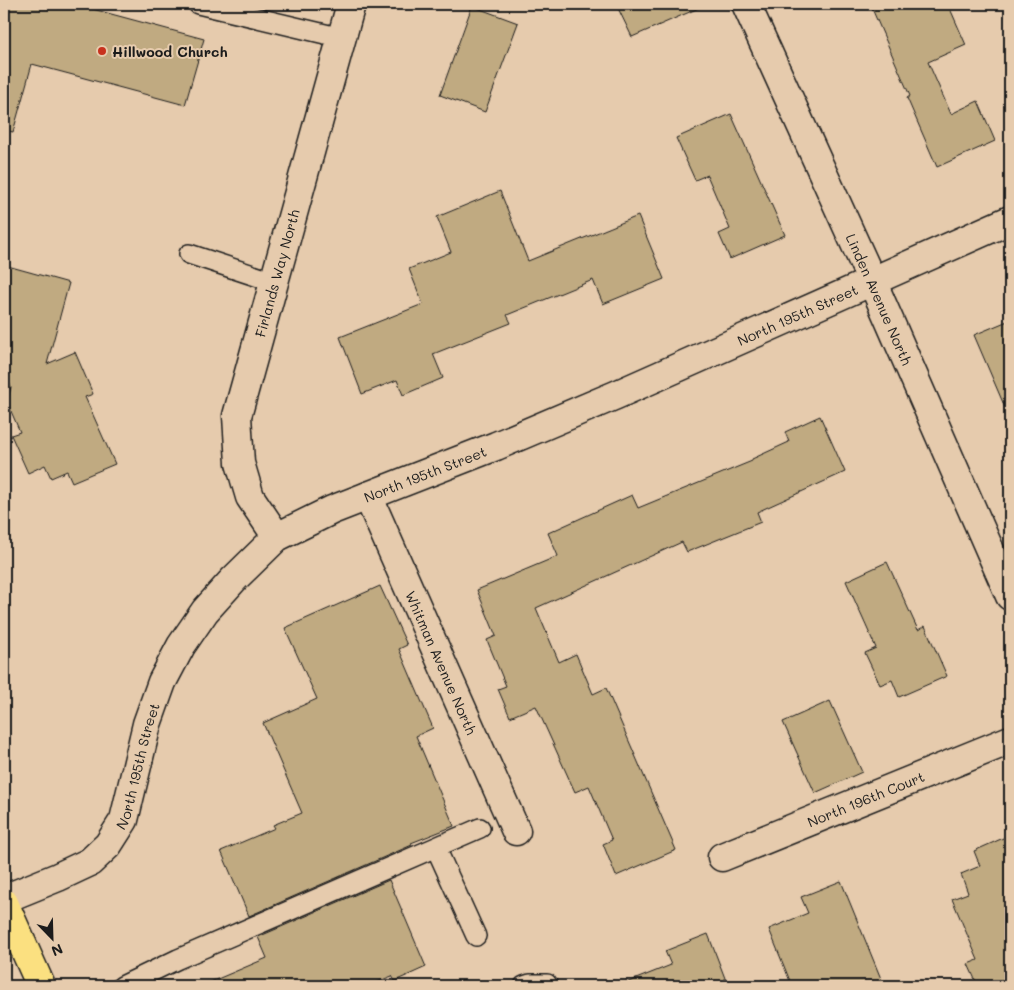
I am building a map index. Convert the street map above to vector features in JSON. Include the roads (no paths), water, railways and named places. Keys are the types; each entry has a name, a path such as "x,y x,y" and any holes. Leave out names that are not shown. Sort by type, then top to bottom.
{"highway":[{"path":"4,903 40,986"}],"street":[{"name":"Firlands Way North","path":"277,537 250,497 240,463 237,416 351,4"},
{"name":"Linden Avenue North","path":"746,4 872,281 1010,596"},
{"name":"North 195th Street","path":"4,899 90,862 108,845 124,820 147,724 162,682 181,646 205,611 277,537 332,510 496,446 616,396 1010,220"},
{"name":"Whitman Avenue North","path":"368,496 516,831"},
{"name":"North 196th Court","path":"722,857 1010,740"}],"lane":[{"path":"198,4 342,38"},
{"path":"189,254 274,282"},
{"path":"122,986 178,959 480,828"},
{"path":"436,848 476,936"},
{"path":"524,986 547,984 548,986"}],"place":[{"name":"Hillwood Church","path":"102,51"}]}
